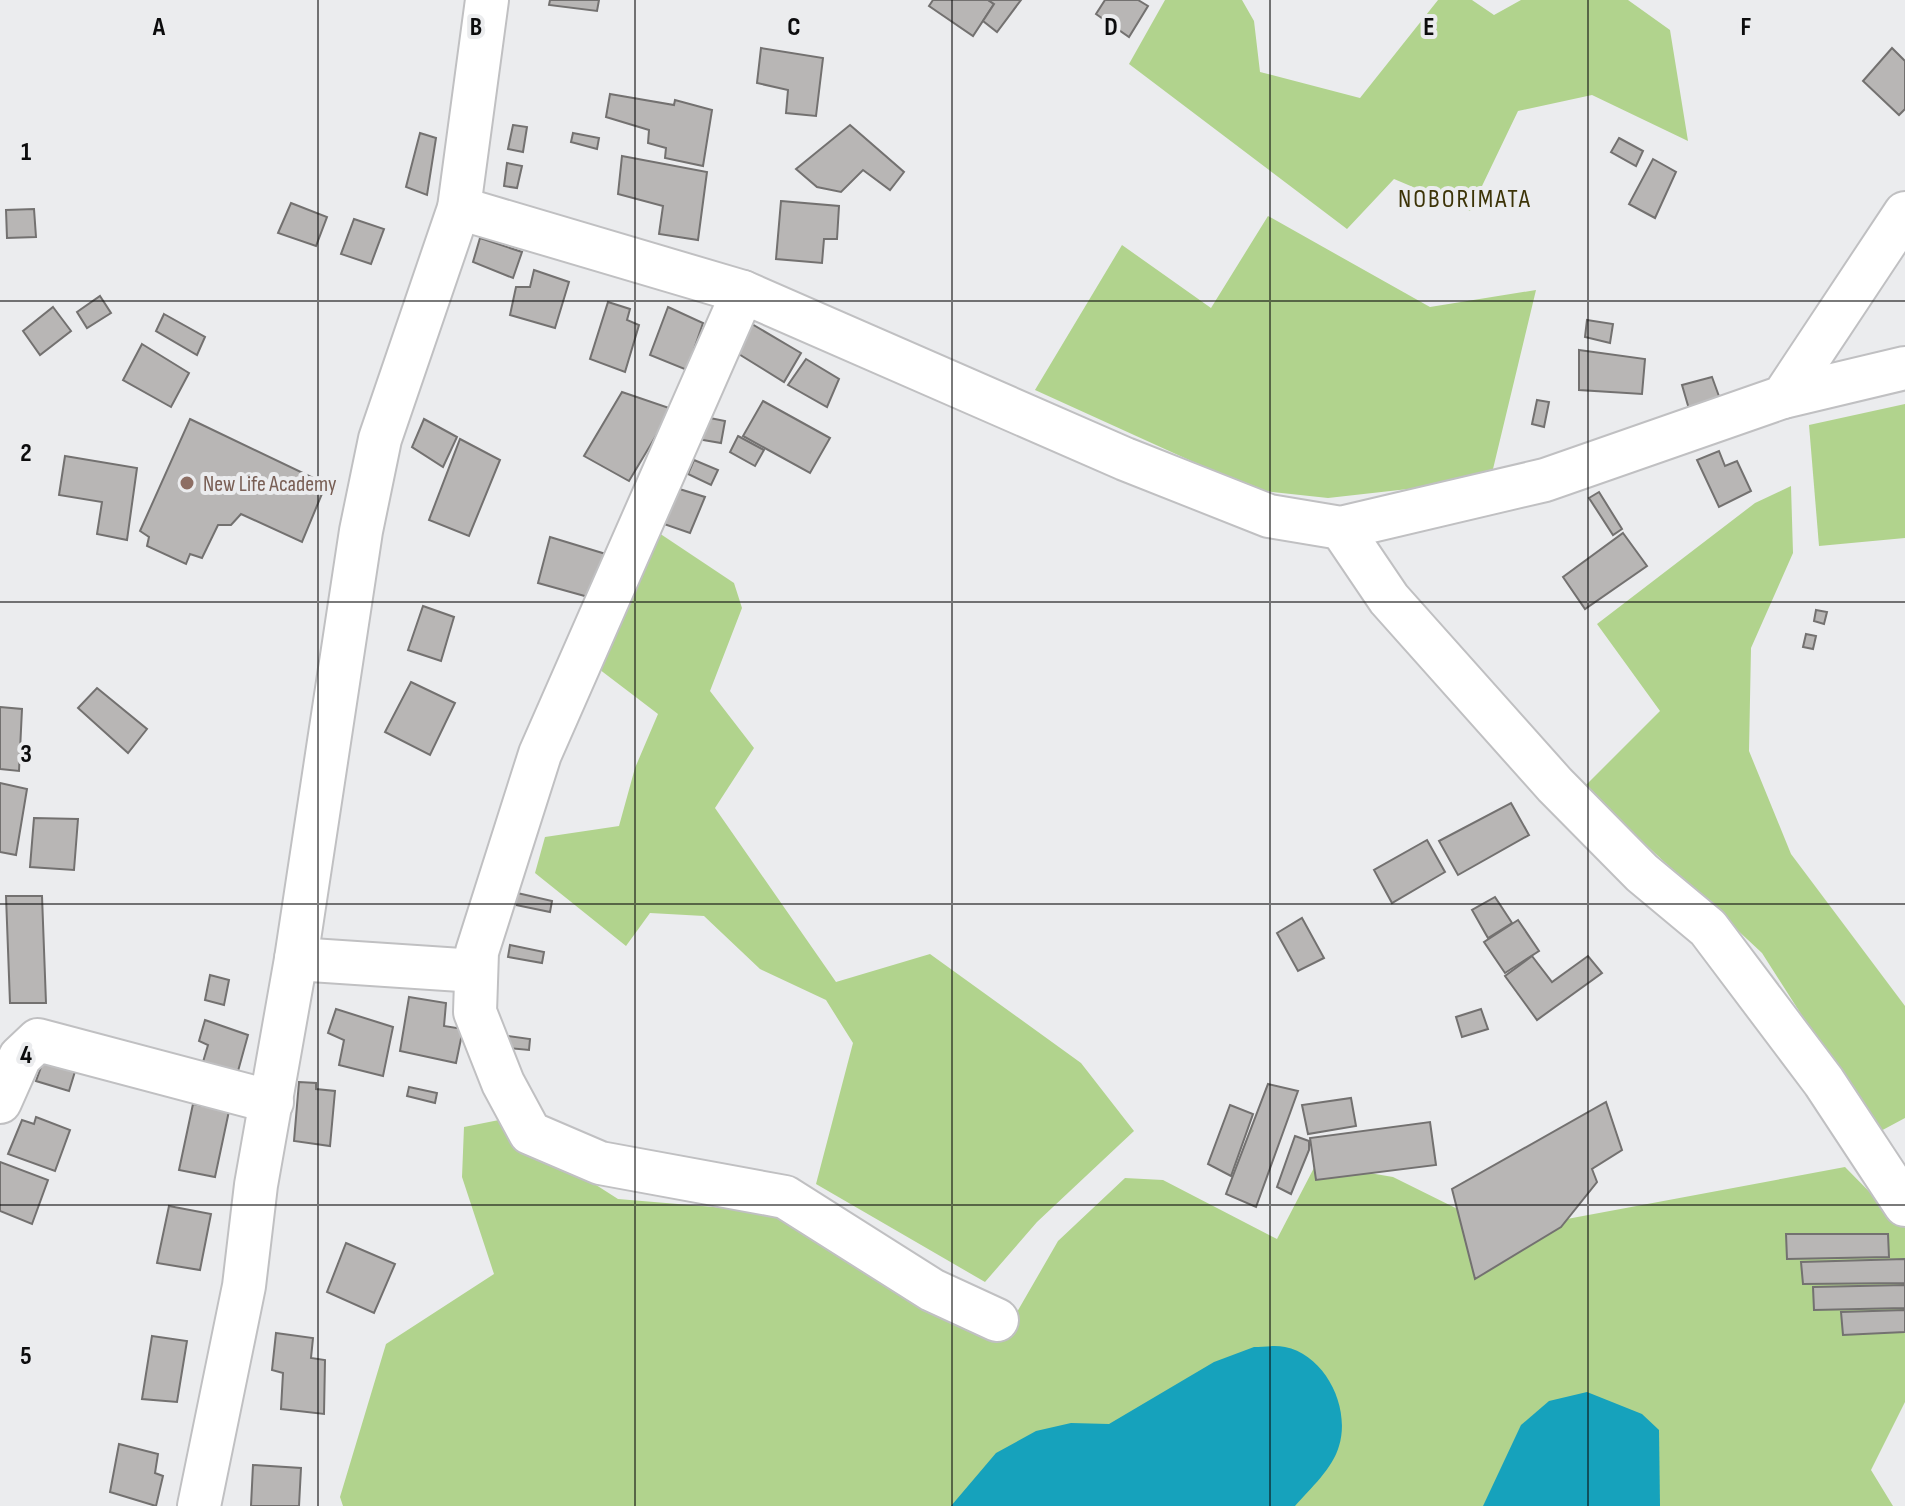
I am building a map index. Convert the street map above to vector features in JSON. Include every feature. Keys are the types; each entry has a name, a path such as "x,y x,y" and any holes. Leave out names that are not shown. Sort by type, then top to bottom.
{"street":[{"path":"199,1506 244,1286 256,1185 296,959 361,531 380,439 459,208 487,0"},
{"path":"459,208 743,292 1029,420 1154,471 1269,516 1341,528 1545,480 1783,397 1905,368"},
{"path":"1783,397 1905,213"},
{"path":"743,292 540,754 477,952 475,1012 503,1083 530,1133 600,1163 785,1197 932,1290 997,1320"},
{"path":"1341,528 1389,599 1555,785 1642,873 1708,928 1824,1082 1905,1205"},
{"path":"296,959 476,971"},
{"path":"0,1102 20,1057 38,1040 272,1102"}],"green space":[{"path":"1165,0 1242,0 1254,21 1260,72 1360,98 1438,0 1472,0 1494,15 1521,0 1628,0 1670,30 1688,141 1592,95 1518,111 1470,211 1394,179 1347,229 1129,64"},
{"path":"1268,216 1430,307 1536,290 1493,469 1426,487 1328,498 1255,490 1035,390 1122,245 1211,308"},
{"path":"1905,404 1905,538 1819,546 1809,425"},
{"path":"1791,486 1793,553 1751,648 1749,751 1791,854 1905,1006 1905,1118 1877,1133 1762,953 1584,787 1660,711 1597,624 1755,503"},
{"path":"656,531 734,583 742,608 710,691 754,748 715,808 836,982 930,954 1081,1063 1134,1131 1037,1222 985,1282 816,1184 853,1043 826,1000 760,969 704,916 650,913 626,946 535,873 545,837 619,826 635,768 658,714 591,663"},
{"path":"504,1119 532,1144 618,1199 726,1208 829,1224 1013,1319 1058,1241 1125,1178 1163,1180 1277,1239 1316,1164 1393,1177 1502,1231 1845,1167 1905,1228 1905,1402 1871,1470 1893,1506 343,1506 340,1497 386,1344 494,1274 462,1177 464,1127"}],"water":[{"path":"1281,1346 1312,1360 1332,1385 1338,1400 1342,1431 1336,1454 1295,1506 951,1506 996,1453 1036,1431 1071,1423 1109,1424 1214,1362 1254,1347"},
{"path":"1587,1392 1642,1414 1659,1430 1660,1506 1483,1506 1521,1425 1549,1401"}],"building":[{"path":"550,0 599,0 597,11 549,5"},
{"path":"933,0 988,0 994,4 973,36 929,6"},
{"path":"988,0 1021,0 997,32 983,21 994,4"},
{"path":"1105,0 1138,0 1148,6 1129,37 1096,14"},
{"path":"761,48 823,58 816,116 786,113 788,90 757,83"},
{"path":"1892,48 1905,61 1905,109 1899,115 1863,81"},
{"path":"610,94 674,105 675,100 712,110 703,166 665,158 666,148 648,143 649,130 606,117"},
{"path":"513,125 527,127 523,152 508,149"},
{"path":"850,125 904,172 890,190 863,170 841,192 817,187 796,169"},
{"path":"420,133 436,138 427,195 406,187"},
{"path":"573,133 599,138 597,149 571,142"},
{"path":"1619,138 1643,151 1636,166 1611,152"},
{"path":"622,156 707,172 698,240 659,234 663,206 618,194"},
{"path":"1653,159 1676,172 1655,218 1629,204"},
{"path":"507,163 522,166 517,188 504,186"},
{"path":"781,201 839,206 837,239 824,239 822,263 776,259"},
{"path":"291,203 327,217 316,246 278,233"},
{"path":"34,209 36,237 7,238 6,210"},
{"path":"354,219 384,229 371,264 341,254"},
{"path":"480,238 522,252 513,278 473,262"},
{"path":"534,270 569,282 555,328 510,315 516,287 530,287"},
{"path":"100,296 111,313 87,328 77,312"},
{"path":"608,302 630,309 627,320 639,325 625,372 590,359"},
{"path":"53,307 71,331 40,355 23,331"},
{"path":"668,307 703,323 687,370 650,355"},
{"path":"164,314 205,337 197,355 156,331"},
{"path":"745,320 801,353 784,382 729,348"},
{"path":"1587,320 1613,324 1610,343 1585,337"},
{"path":"142,344 189,373 171,407 123,380"},
{"path":"1579,350 1645,359 1642,394 1579,390"},
{"path":"806,359 839,379 827,407 788,385"},
{"path":"1712,377 1720,399 1689,409 1682,385"},
{"path":"622,392 672,409 629,481 584,456"},
{"path":"1537,400 1549,402 1544,427 1532,424"},
{"path":"763,401 830,438 810,473 743,436"},
{"path":"700,416 725,421 721,443 697,439"},
{"path":"190,419 326,484 302,542 241,514 231,525 218,525 202,558 190,554 186,564 147,546 149,537 140,531"},
{"path":"424,419 457,437 443,467 412,447"},
{"path":"738,436 764,450 755,466 730,452"},
{"path":"460,439 500,460 469,536 429,520"},
{"path":"1719,451 1725,466 1737,461 1751,491 1719,507 1697,460"},
{"path":"65,456 137,468 127,540 97,534 102,502 59,495"},
{"path":"694,460 718,470 711,485 688,474"},
{"path":"673,487 705,497 690,533 658,522"},
{"path":"1599,492 1622,529 1613,535 1589,498"},
{"path":"1623,533 1647,566 1585,609 1563,577"},
{"path":"550,537 609,555 599,600 538,583"},
{"path":"423,606 454,617 441,661 408,650"},
{"path":"1816,610 1827,612 1824,624 1814,621"},
{"path":"1806,634 1816,636 1813,649 1803,647"},
{"path":"411,682 455,703 430,755 385,732"},
{"path":"97,688 147,729 128,753 78,708"},
{"path":"0,707 22,709 19,771 0,769"},
{"path":"0,783 27,789 16,855 0,852"},
{"path":"1511,803 1529,835 1458,875 1439,841"},
{"path":"34,818 78,819 74,870 30,867"},
{"path":"1427,840 1445,872 1392,903 1374,870"},
{"path":"513,892 552,901 550,912 511,904"},
{"path":"6,896 42,896 46,1003 10,1003"},
{"path":"1495,897 1512,923 1488,938 1472,910"},
{"path":"1302,918 1324,958 1298,971 1277,933"},
{"path":"1518,920 1539,951 1505,973 1484,942"},
{"path":"510,945 544,952 542,963 508,957"},
{"path":"1532,956 1552,982 1588,956 1602,973 1537,1020 1505,976"},
{"path":"210,975 229,980 224,1005 205,1000"},
{"path":"409,997 446,1003 444,1026 463,1029 456,1063 400,1051"},
{"path":"336,1009 393,1027 383,1076 339,1065 344,1040 328,1033"},
{"path":"1481,1009 1488,1029 1462,1037 1456,1017"},
{"path":"205,1020 248,1035 235,1082 200,1072 208,1045 199,1041"},
{"path":"500,1035 530,1039 529,1050 498,1047"},
{"path":"45,1056 77,1065 69,1091 36,1081"},
{"path":"299,1082 316,1083 316,1089 335,1091 330,1146 294,1141"},
{"path":"1268,1084 1298,1091 1256,1207 1226,1194"},
{"path":"409,1087 437,1093 435,1103 407,1096"},
{"path":"1351,1098 1356,1126 1308,1134 1302,1105"},
{"path":"1606,1102 1622,1150 1592,1169 1597,1182 1561,1227 1475,1279 1452,1189"},
{"path":"193,1104 229,1111 215,1177 179,1170"},
{"path":"1230,1105 1253,1114 1231,1176 1208,1164"},
{"path":"36,1117 70,1130 55,1171 8,1154 22,1120 34,1124"},
{"path":"1430,1122 1436,1165 1316,1180 1310,1138"},
{"path":"1295,1136 1309,1141 1309,1150 1291,1194 1277,1187"},
{"path":"0,1162 48,1180 32,1224 0,1211"},
{"path":"169,1206 211,1214 200,1270 157,1263"},
{"path":"1786,1234 1888,1234 1889,1257 1787,1259"},
{"path":"346,1243 395,1264 374,1313 327,1292"},
{"path":"1905,1259 1905,1283 1803,1284 1801,1262"},
{"path":"1905,1285 1905,1308 1814,1310 1813,1287"},
{"path":"1905,1310 1905,1332 1843,1335 1841,1312"},
{"path":"276,1333 313,1338 311,1358 325,1360 324,1414 281,1409 283,1373 272,1370"},
{"path":"152,1336 187,1341 177,1402 142,1399"},
{"path":"119,1444 158,1454 155,1473 163,1476 156,1506 110,1492"},
{"path":"253,1465 301,1468 299,1506 251,1506"}],"place":[{"name":"New Life Academy","path":"187,483"}],"district":[{"name":"NOBORIMATA","path":"1465,198"}]}
